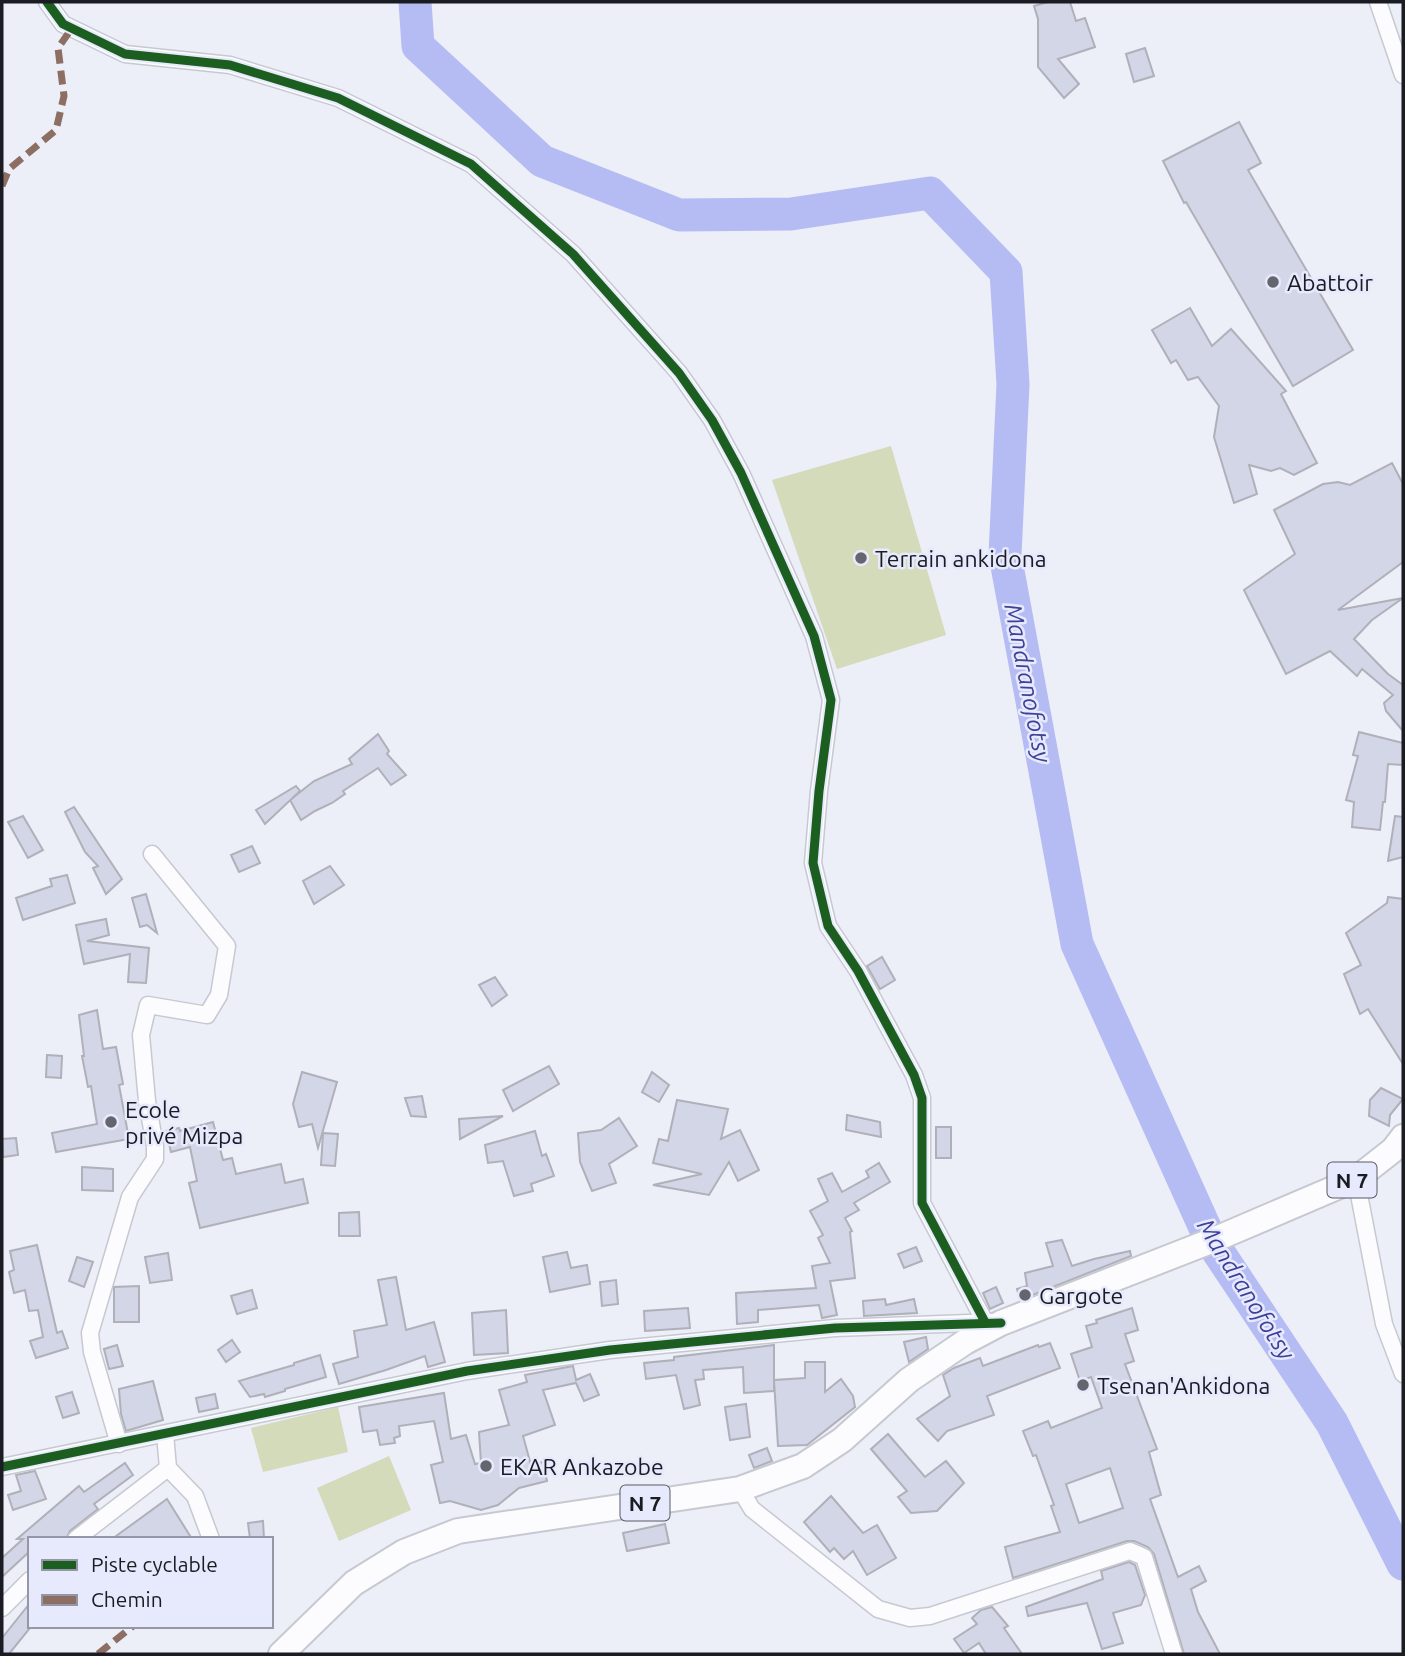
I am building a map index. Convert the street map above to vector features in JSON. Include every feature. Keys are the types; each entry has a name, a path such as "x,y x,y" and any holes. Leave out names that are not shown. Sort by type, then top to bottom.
{"main road":[{"name":"N 7","path":"281,1654 354,1583 404,1552 458,1531 740,1489 803,1466 842,1440 909,1380 993,1322 1211,1241 1356,1179 1393,1150 1403,1137"}],"street":[{"path":"2,1468 467,1371 610,1350 835,1328 993,1322 922,1203 922,1098 914,1074 858,971 828,926 814,863 819,792 831,700 814,636 741,473 712,420 679,373 573,254 471,164 338,98 230,65 125,54 64,24 47,2"},
{"path":"1378,2 1403,75"},
{"path":"119,1444 92,1352 90,1334 130,1197 155,1159 141,1035 148,1005 207,1015 219,995 227,946 152,854"},
{"path":"1356,1179 1384,1324 1403,1374"},
{"path":"165,1434 168,1468 195,1496 210,1537"},
{"path":"78,1537 168,1468"},
{"path":"740,1489 752,1508 878,1609 910,1618 930,1616 1130,1551 1144,1557 1174,1654"},
{"path":"2,1608 28,1582"}],"green space":[{"name":"Terrain ankidona","path":"891,446 946,635 837,669 772,480"},
{"path":"338,1407 348,1452 263,1472 251,1428"},
{"path":"389,1456 411,1510 339,1541 317,1488"}],"building":[{"path":"1048,2 1070,2 1076,21 1085,18 1095,47 1058,59 1079,84 1064,98 1038,67 1038,19 1034,6"},
{"path":"1145,48 1154,76 1134,82 1126,54"},
{"name":"Abattoir","path":"1239,122 1261,163 1248,170 1353,350 1293,386 1186,202 1184,203 1163,161"},
{"path":"1190,308 1212,346 1231,329 1286,391 1281,394 1317,463 1294,475 1280,468 1271,471 1249,465 1257,494 1234,503 1214,437 1219,406 1198,377 1188,380 1176,360 1171,363 1152,330"},
{"path":"1392,463 1403,484 1403,562 1338,610 1403,598 1372,620 1354,639 1388,674 1403,685 1403,731 1386,711 1384,703 1393,695 1362,669 1357,676 1330,651 1286,674 1244,590 1295,554 1274,510 1323,484 1338,482 1350,485"},
{"path":"1359,732 1403,743 1403,765 1388,764 1380,830 1352,827 1354,802 1346,800 1358,756 1353,755"},
{"path":"378,734 389,751 387,754 406,775 391,785 378,768 343,791 345,794 332,803 301,820 290,800 314,781 352,764 349,759"},
{"path":"296,786 300,791 265,824 256,810"},
{"path":"74,807 122,879 106,894 93,868 98,866 85,852 65,812"},
{"path":"23,816 43,850 28,858 8,822"},
{"path":"1395,816 1403,817 1403,857 1388,861"},
{"path":"252,846 260,863 239,872 231,855"},
{"path":"330,866 344,885 314,904 303,881"},
{"path":"67,875 75,903 23,920 16,898 52,886 50,879"},
{"path":"146,894 157,933 147,925 140,927 132,898"},
{"path":"1388,897 1403,899 1403,1064 1368,1009 1360,1014 1344,974 1361,965 1346,933 1387,903"},
{"path":"106,919 109,935 87,941 149,948 146,983 128,982 130,954 84,964 76,925"},
{"path":"882,957 895,980 880,989 867,966"},
{"path":"495,977 507,995 492,1006 479,985"},
{"path":"97,1010 103,1049 116,1047 123,1084 119,1085 129,1139 56,1152 52,1133 97,1124 91,1086 88,1087 82,1056 79,1015"},
{"path":"47,1055 62,1056 61,1078 46,1077"},
{"path":"549,1066 559,1084 513,1111 503,1090"},
{"path":"302,1072 337,1082 318,1148 312,1124 299,1127 293,1104"},
{"path":"652,1072 669,1085 659,1102 642,1092"},
{"path":"1381,1088 1403,1099 1390,1115 1389,1126 1369,1116 1370,1100"},
{"path":"422,1096 426,1117 411,1116 405,1098"},
{"path":"677,1100 728,1109 721,1139 740,1130 759,1170 738,1181 729,1162 709,1195 653,1185 702,1174 653,1163 659,1139 668,1141"},
{"path":"847,1115 880,1122 881,1137 846,1130"},
{"path":"503,1116 460,1139 459,1119"},
{"path":"619,1118 637,1146 609,1164 616,1183 592,1191 580,1162 578,1133 601,1130"},
{"path":"213,1122 223,1160 232,1158 236,1174 281,1164 285,1183 303,1179 308,1203 200,1228 189,1183 197,1181 190,1147 171,1152 166,1131 179,1128 180,1131"},
{"path":"936,1127 951,1127 951,1158 936,1158"},
{"path":"535,1131 542,1156 546,1154 554,1176 531,1184 533,1191 514,1196 503,1161 488,1163 485,1145"},
{"path":"323,1133 338,1134 335,1166 321,1165"},
{"path":"16,1138 18,1155 3,1157 2,1139"},
{"path":"879,1163 890,1182 854,1203 859,1210 845,1218 852,1231 855,1278 830,1281 837,1315 822,1318 819,1305 758,1310 758,1322 737,1324 736,1293 816,1288 812,1266 830,1263 818,1238 823,1235 810,1211 828,1201 818,1179 832,1173 842,1192 869,1177 866,1171"},
{"path":"82,1167 113,1169 113,1191 82,1190"},
{"path":"359,1212 360,1236 339,1236 339,1213"},
{"path":"1062,1240 1072,1266 1130,1251 1131,1256 1020,1300 1017,1289 1027,1286 1025,1273 1053,1266 1046,1243"},
{"path":"37,1245 57,1333 62,1331 68,1348 36,1358 30,1341 43,1337 38,1310 29,1311 25,1290 14,1293 9,1272 14,1270 10,1251"},
{"path":"916,1247 922,1261 904,1268 898,1254"},
{"path":"567,1252 571,1268 587,1265 590,1284 550,1292 543,1257"},
{"path":"168,1253 172,1280 150,1283 145,1257"},
{"path":"77,1257 93,1262 84,1287 69,1281"},
{"path":"396,1277 406,1330 434,1322 445,1362 428,1367 425,1356 339,1384 333,1364 358,1357 354,1331 387,1325 378,1280"},
{"path":"616,1280 618,1304 602,1306 600,1282"},
{"path":"139,1286 139,1322 114,1322 114,1287"},
{"path":"996,1287 1003,1303 990,1309 983,1293"},
{"path":"252,1290 257,1308 237,1314 231,1296"},
{"path":"885,1299 886,1305 914,1299 917,1313 864,1316 863,1301"},
{"path":"688,1308 690,1328 645,1331 644,1311"},
{"path":"1132,1308 1138,1330 1125,1334 1134,1361 1125,1364 1157,1449 1149,1452 1161,1495 1150,1499 1178,1577 1199,1566 1206,1581 1191,1589 1198,1612 1220,1654 1184,1654 1154,1554 1148,1547 1134,1541 1013,1578 1005,1547 1060,1532 1051,1506 1054,1505 1036,1455 1033,1456 1023,1431 1048,1421 1051,1428 1102,1408 1091,1377 1080,1381 1071,1354 1092,1347 1086,1326 1097,1323 1096,1320","holes":["1110,1468 1123,1508 1079,1523 1066,1484"]},
{"path":"506,1310 508,1353 474,1355 472,1313"},
{"path":"926,1337 928,1349 909,1362 904,1342"},
{"path":"232,1340 240,1352 226,1362 218,1350"},
{"path":"1050,1343 1060,1368 987,1396 994,1415 947,1431 938,1441 917,1419 950,1396 943,1375 954,1368 980,1358 983,1366"},
{"path":"117,1345 123,1366 109,1369 104,1349"},
{"path":"774,1345 774,1391 744,1393 743,1367 703,1370 704,1379 695,1380 700,1405 684,1409 676,1375 646,1379 644,1363"},
{"path":"320,1355 326,1377 285,1391 265,1397 264,1394 250,1397 239,1381 294,1365"},
{"path":"805,1362 825,1362 825,1392 841,1379 853,1396 855,1407 807,1445 778,1446 774,1380 805,1378"},
{"path":"573,1366 576,1380 590,1374 599,1395 584,1401 576,1383 543,1390 555,1425 523,1436 531,1465 543,1462 547,1481 519,1488 498,1505 481,1510 450,1501 440,1503 431,1465 443,1462 434,1421 399,1426 400,1436 394,1438 395,1443 380,1445 377,1430 363,1432 359,1407 444,1393 451,1439 466,1435 475,1464 481,1463 479,1432 509,1425 499,1390 527,1382 525,1375"},
{"path":"153,1381 163,1420 126,1431 121,1414 119,1389"},
{"path":"72,1392 79,1413 63,1418 56,1397"},
{"path":"215,1394 218,1408 199,1412 196,1398"},
{"path":"746,1404 750,1437 730,1440 725,1407"},
{"path":"888,1434 925,1477 946,1461 964,1483 937,1511 911,1513 898,1497 907,1491 871,1449"},
{"path":"767,1448 772,1461 754,1468 749,1455"},
{"path":"125,1463 133,1475 94,1504 98,1509 70,1531 67,1537 28,1537 28,1553 2,1577 2,1558 23,1539 17,1539 79,1486 84,1492"},
{"path":"35,1471 46,1499 13,1510 8,1495 21,1491 16,1475"},
{"path":"831,1496 863,1533 877,1525 896,1558 867,1575 853,1551 844,1559 834,1548 830,1552 804,1522"},
{"path":"167,1499 191,1537 115,1537"},
{"path":"263,1521 264,1537 250,1537 248,1523"},
{"path":"665,1524 669,1543 627,1551 623,1533"},
{"path":"1129,1562 1135,1565 1145,1595 1141,1605 1113,1613 1123,1643 1102,1649 1087,1603 1028,1616 1026,1607 1103,1579 1101,1571"},
{"path":"28,1606 30,1628 9,1654 2,1654 2,1638"},
{"path":"992,1607 1008,1626 1004,1628 1022,1654 986,1654 979,1643 964,1653 954,1639 977,1624 972,1618 981,1610"}],"waterway":[{"name":"Mandranofotsy","path":"415,2 418,46 542,161 679,215 791,214 930,193 1006,272 1013,384 1005,555 1077,944 1211,1241 1332,1423 1403,1564"}],"marked path":[{"path":"2,186 9,169 56,130 64,96 58,48 72,28"},
{"path":"98,1654 130,1628"}],"cycle path":[{"path":"47,2 63,24 125,54 230,65 338,98 471,164 573,254 679,373 712,420 741,473 814,636 831,700 813,863 828,926 858,971 914,1075 922,1098 922,1203 985,1322"},
{"path":"2,1467 467,1371 610,1350 835,1328 1001,1323"}],"place":[{"name":"Abattoir","path":"1273,282"},
{"name":"Terrain ankidona","path":"861,558"},
{"name":"Ecole privé Mizpa","path":"111,1122"},
{"name":"Gargote","path":"1025,1295"},
{"name":"Tsenan'Ankidona","path":"1083,1385"},
{"name":"EKAR Ankazobe","path":"486,1466"}]}
